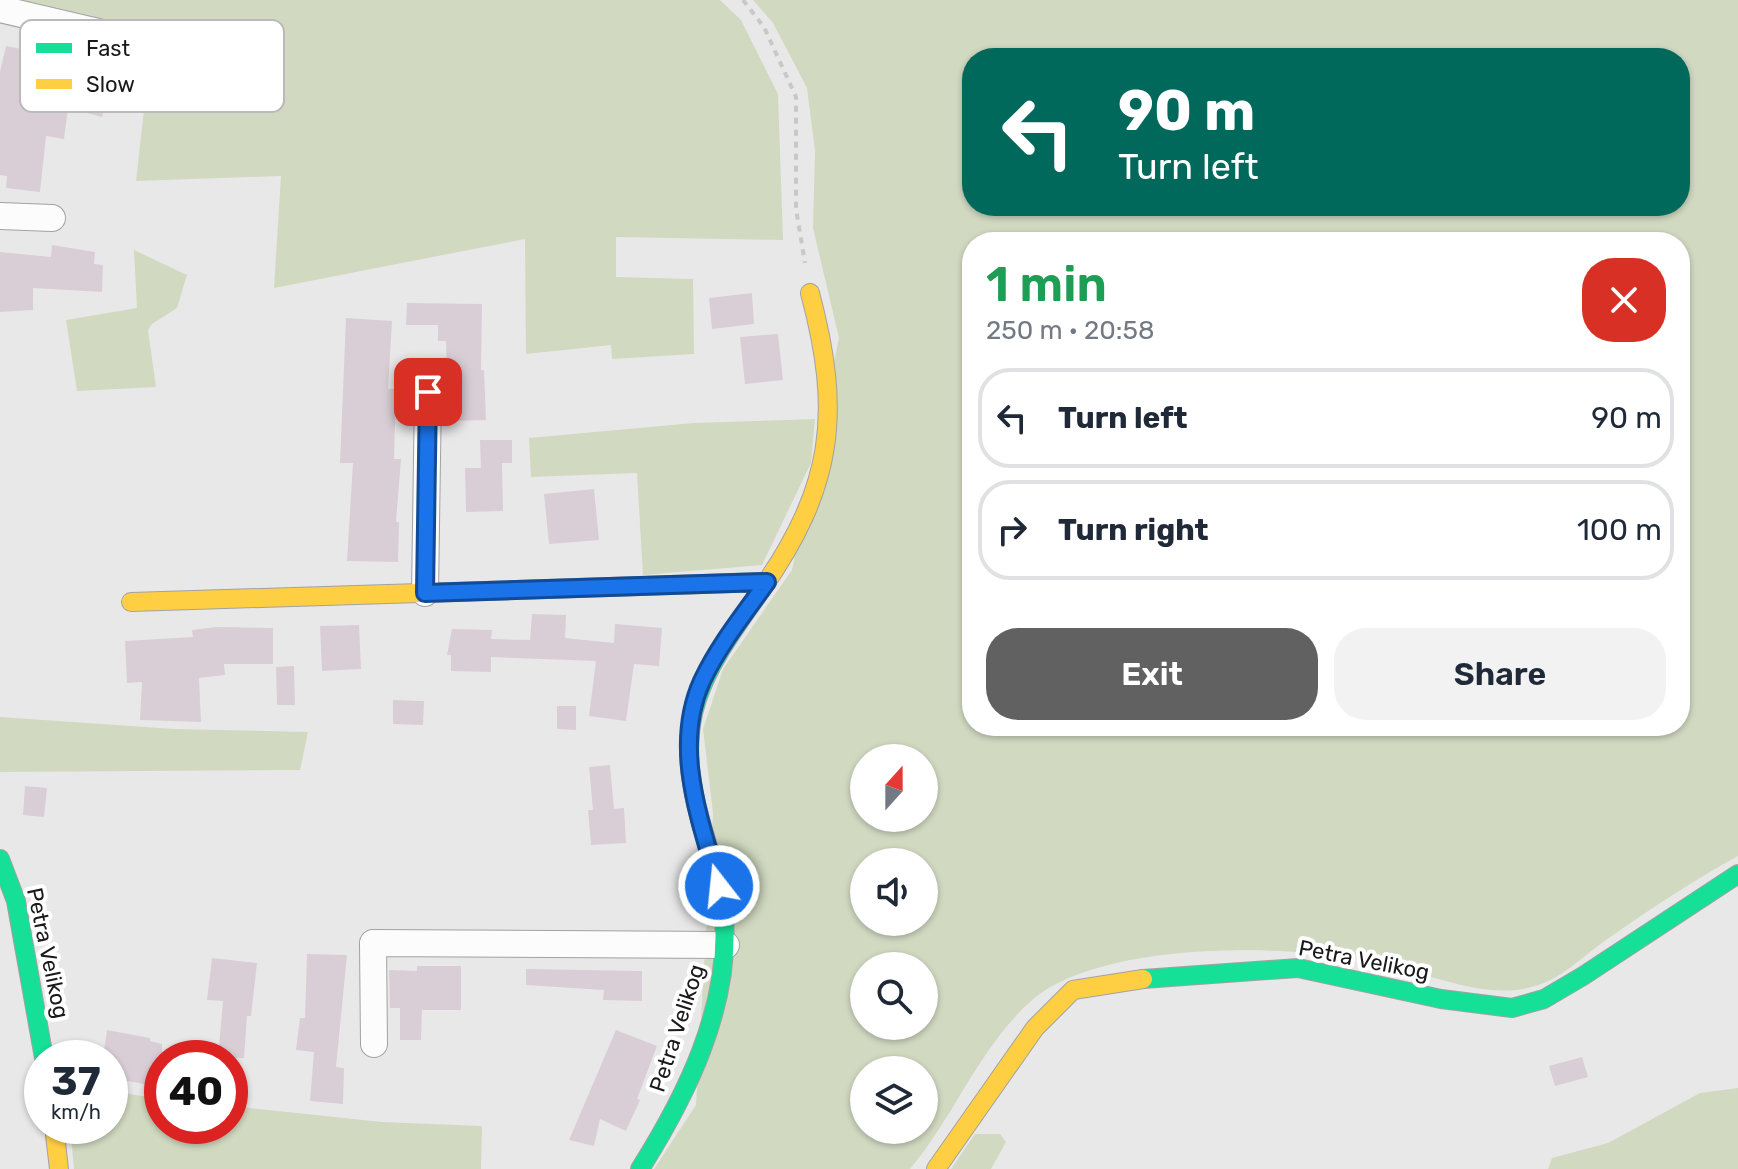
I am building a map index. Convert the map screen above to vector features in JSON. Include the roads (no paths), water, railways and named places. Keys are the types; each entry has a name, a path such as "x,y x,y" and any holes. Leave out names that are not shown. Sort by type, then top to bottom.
{"street":[{"path":"0,9 47,20"},
{"path":"0,216 52,218"},
{"name":"Petra Velikog","path":"640,1169 682,1096 719,988 726,945 719,886 696,805 688,741 691,713 702,681 723,645 787,552 810,498 826,434 830,401 828,371 810,293"},
{"path":"425,593 428,392"},
{"path":"131,602 767,582"},
{"name":"Petra Velikog","path":"0,859 40,1040"},
{"name":"Petra Velikog","path":"936,1169 1035,1028 1073,990 1179,974 1298,968 1441,999 1512,1008 1544,999 1570,984 1738,874"},
{"path":"374,1044 373,943 726,945"},
{"path":"56,1144 59,1169"}]}
